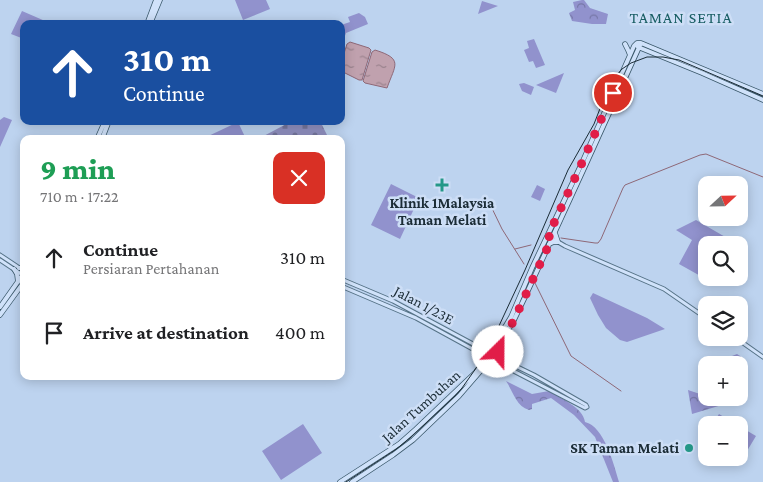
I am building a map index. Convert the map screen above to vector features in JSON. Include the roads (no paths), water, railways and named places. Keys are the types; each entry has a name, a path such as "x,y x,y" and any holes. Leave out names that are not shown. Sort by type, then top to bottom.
{"main road":[{"path":"150,20 156,0"},
{"path":"151,20 160,0"},
{"path":"624,44 632,56"},
{"path":"550,237 581,165 638,45"},
{"path":"638,45 763,100"},
{"path":"638,45 763,94"},
{"path":"550,237 555,232 632,56 648,51"},
{"path":"549,244 558,242 555,232"},
{"name":"Jalan Tumbuhan","path":"350,482 365,474 413,440 459,396 487,365 514,320 549,244 550,237"},
{"name":"Jalan Tumbuhan","path":"342,481 400,444 476,372 511,316 550,237"},
{"path":"20,268 16,268 20,279"},
{"path":"0,306 20,285"},
{"path":"0,315 20,286"},
{"path":"474,345 486,345 496,341"},
{"path":"487,365 500,361 499,346"},
{"path":"476,351 480,360 476,372"},
{"path":"362,468 359,472 360,474 365,474"},
{"path":"342,481 348,479 350,482"}],"street":[{"path":"550,237 598,261 664,289 698,312"},
{"path":"0,255 20,271"},
{"path":"0,260 16,268"},
{"name":"Jalan 1/23E","path":"345,281 393,301 474,345 488,355"},
{"name":"Jalan 1/23E","path":"345,288 405,313 476,351 500,361"},
{"path":"747,346 763,357"},
{"path":"500,361 534,375 587,407 585,408 500,361"}],"water":[{"path":"350,42 371,50 362,80 345,73 345,50 347,44"},
{"path":"375,50 390,56 394,60 394,68 387,88 363,81 372,52"}],"waterway":[{"path":"561,238 598,243 625,185 700,155 706,154 763,177"},
{"path":"486,196 502,229 524,264"},
{"path":"515,249 531,245"},
{"path":"535,283 571,356 621,391"}],"tram line":[{"path":"346,482 410,438 455,396 479,364 491,343 525,270 568,170 594,124 608,88 622,69 631,63 647,57 679,60 763,96"}],"place":[{"name":"Klinik 1Malaysia Taman Melati","path":"442,185"},
{"name":"SK Taman Melati","path":"689,448"}],"district":[{"name":"TAMAN SETIA","path":"681,17"}]}
